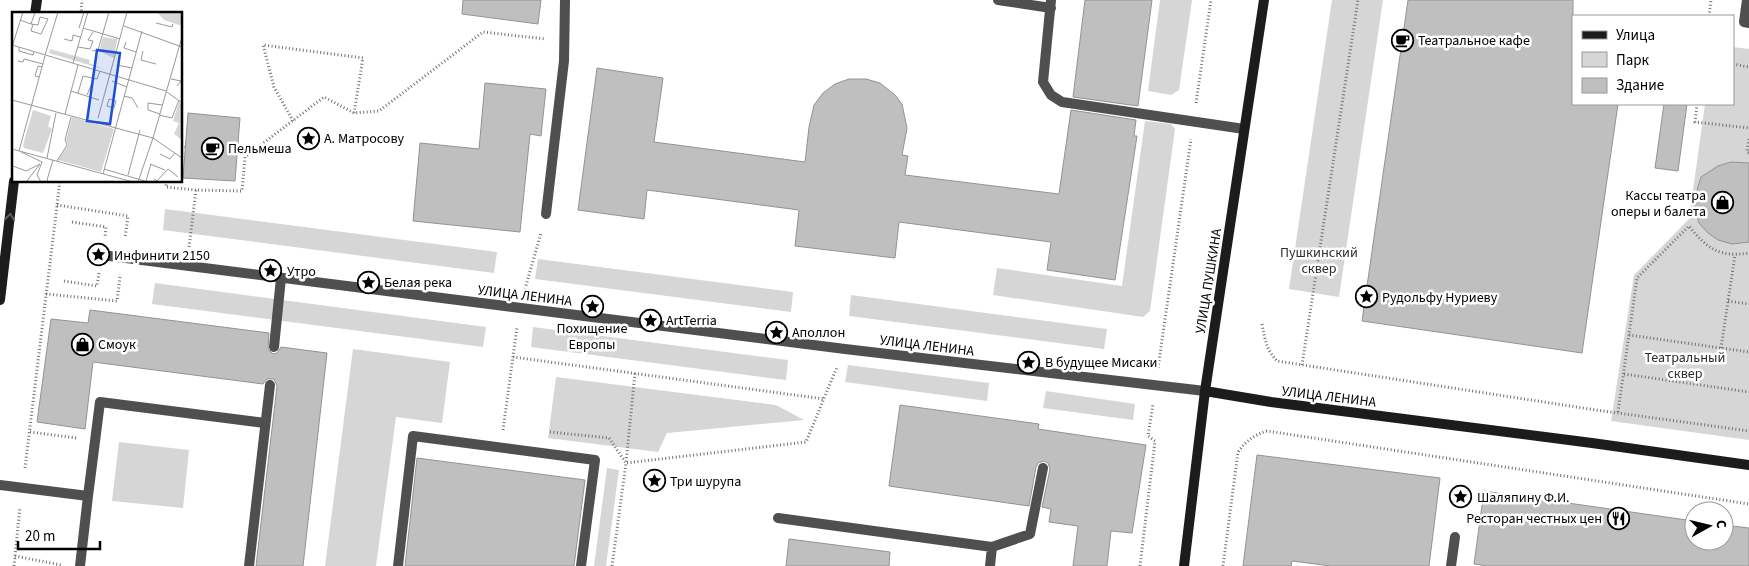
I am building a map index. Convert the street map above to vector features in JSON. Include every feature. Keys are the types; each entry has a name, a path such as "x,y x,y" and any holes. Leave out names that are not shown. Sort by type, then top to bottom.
{"main road":[{"name":"УЛИЦА ПУШКИНА","path":"1184,566 1205,390 1264,0"},
{"path":"0,300 14,182"},
{"name":"УЛИЦА ЛЕНИНА","path":"1205,390 1271,402 1749,465"}],"street":[{"path":"546,214 564,61 564,0"},
{"path":"998,0 1051,4 1043,82 1051,95 1062,102 1244,129"},
{"path":"1747,0 1744,22 1749,23"},
{"name":"УЛИЦА ЛЕНИНА","path":"102,255 844,349 1205,390"},
{"path":"274,347 281,278"},
{"path":"249,566 270,385"},
{"path":"80,566 100,402 265,423"},
{"path":"398,566 413,436 595,460 581,566"},
{"path":"778,518 992,547 1030,534 1043,468"},
{"path":"0,485 88,496"},
{"path":"1450,566 1455,537"},
{"path":"990,566 992,547"}],"path":[{"path":"1140,566 1155,441 1148,436 1211,0"},
{"path":"1302,364 1358,0"},
{"path":"1709,15 1711,0"},
{"path":"166,182 166,187 242,191 245,157 324,97 354,113 379,111 483,32 564,41"},
{"path":"293,120 274,87 263,45 363,58 354,113"},
{"path":"1734,64 1749,67"},
{"path":"1697,105 1695,122 1749,128"},
{"path":"1749,139 1749,153"},
{"path":"14,566 60,182"},
{"path":"186,266 196,190"},
{"path":"46,294 117,301 128,216 57,205"},
{"path":"529,276 546,214"},
{"path":"72,222 106,227"},
{"path":"1618,412 1637,278 1690,226 1700,241 1717,252 1736,255 1749,253"},
{"path":"1721,348 1736,255"},
{"path":"64,281 97,286"},
{"path":"1728,301 1749,304"},
{"path":"500,448 519,308"},
{"path":"1262,324 1269,352 1277,361 1596,410 1749,431"},
{"path":"1629,335 1749,352"},
{"path":"626,463 806,442 844,349"},
{"path":"513,357 824,399"},
{"path":"612,566 626,463 635,373"},
{"path":"1624,374 1749,392"},
{"path":"503,428 513,429"},
{"path":"1223,566 1238,452 1246,442 1258,434 1267,431 1749,504"},
{"path":"30,432 95,441"},
{"path":"542,432 609,438 626,463"},
{"path":"15,556 69,566"}],"green space":[{"path":"1160,0 1192,0 1179,90 1171,95 1148,91"},
{"name":"Пушкинский сквер","path":"1332,0 1383,0 1339,297 1289,289"},
{"name":"Театральный сквер","path":"1734,47 1749,49 1749,440 1611,421 1634,275 1689,219 1705,105 1734,105"},
{"path":"1145,121 1171,124 1175,129 1150,311 1143,317 993,295 997,268 1122,286"},
{"path":"165,209 497,252 494,273 163,230"},
{"path":"538,259 793,292 791,312 535,279"},
{"path":"155,283 486,327 483,347 152,304"},
{"path":"851,295 1107,329 1104,349 849,316"},
{"path":"533,327 788,360 786,380 531,347"},
{"path":"353,349 450,362 442,423 396,417 376,566 325,566"},
{"path":"848,365 989,383 987,401 845,382"},
{"path":"556,377 776,405 804,420 667,433 658,452 548,438"},
{"path":"1046,391 1135,404 1133,420 1043,408"},
{"path":"119,442 189,450 183,508 112,501"},
{"path":"607,468 619,470 606,566 594,566"}],"building":[{"path":"463,0 541,0 538,24 462,14"},
{"path":"1085,0 1152,0 1138,106 1073,97"},
{"path":"1408,0 1573,0 1572,105 1618,105 1582,353 1362,321"},
{"path":"597,68 663,78 654,142 805,162 809,127 814,105 823,93 835,84 849,79 866,79 880,83 895,95 902,104 907,128 902,155 908,156 905,175 1059,194 1071,110 1136,120 1134,136 1137,136 1115,280 1047,270 1051,242 899,222 895,258 795,246 799,210 647,190 644,219 578,210"},
{"path":"485,83 546,89 541,136 530,134 520,232 413,221 420,143 479,149"},
{"path":"1664,105 1687,105 1678,171 1655,168"},
{"path":"188,113 240,118 235,181 183,178"},
{"name":"Кассы театра оперы и балета","path":"1731,162 1749,163 1749,242 1732,244 1718,240 1708,233 1699,223 1695,210 1695,197 1701,177 1718,166"},
{"path":"90,310 269,333 268,349 273,354 277,353 281,347 327,353 303,566 256,566 277,386 274,379 267,379 263,384 93,362 85,429 37,422 51,319 88,323"},
{"path":"900,405 1039,424 1038,429 1146,445 1132,533 1111,531 1107,566 1073,566 1078,526 1049,522 1051,509 1042,507 1050,469 1048,463 1044,461 1038,463 1036,467 1029,506 889,486"},
{"path":"1257,455 1440,478 1429,566 1331,566 1292,561 1291,566 1243,566"},
{"path":"417,458 585,480 574,566 405,566"},
{"path":"1484,491 1684,520 1684,551 1734,551 1734,526 1749,528 1749,566 1488,566 1474,564"},
{"path":"789,539 890,552 889,566 786,566"}],"place":[{"name":"Театральное кафе","path":"1402,40"},
{"name":"А. Матросову","path":"308,138"},
{"name":"Пельмеша","path":"212,148"},
{"name":"Кассы театра оперы и балета","path":"1722,203"},
{"name":"Инфинити 2150","path":"98,255"},
{"name":"Утро","path":"271,271"},
{"name":"Белая река","path":"368,282"},
{"name":"Рудольфу Нуриеву","path":"1366,297"},
{"name":"Похищение Европы","path":"592,306"},
{"name":"ArtTerria","path":"650,320"},
{"name":"Аполлон","path":"776,332"},
{"name":"Смоук","path":"82,344"},
{"name":"В будущее Мисаки","path":"1029,362"},
{"name":"Три шурупа","path":"654,481"},
{"name":"Шаляпину Ф.И.","path":"1461,497"},
{"name":"Ресторан честных цен","path":"1618,518"}]}
